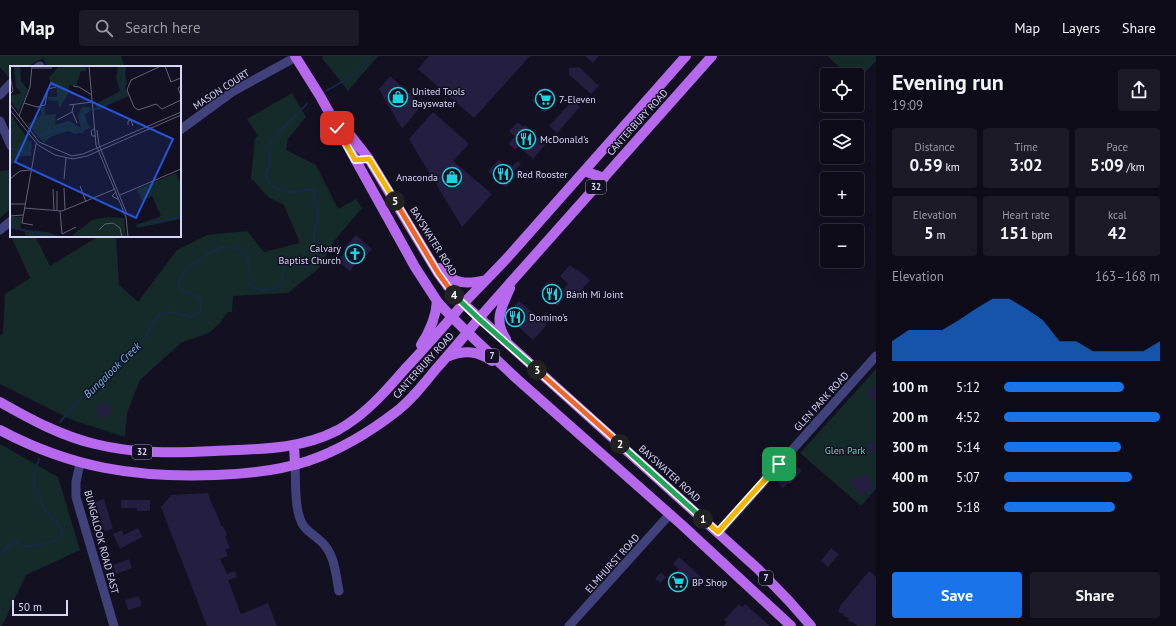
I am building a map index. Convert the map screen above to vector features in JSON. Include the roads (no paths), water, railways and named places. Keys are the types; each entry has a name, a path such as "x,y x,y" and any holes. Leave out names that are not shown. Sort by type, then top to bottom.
{"main road":[{"name":"CANTERBURY ROAD","path":"0,402 34,421 56,431 87,442 115,449 138,452 178,453 269,448 294,445 323,437 337,430 354,420 384,393 686,56"},
{"name":"CANTERBURY ROAD","path":"0,430 44,451 80,463 110,470 159,476 222,475 259,472 295,464 336,450 380,423 398,410 412,397 514,279 712,56"},
{"name":"BAYSWATER ROAD","path":"296,57 320,96 415,266 437,301 452,318 517,379 670,514 790,626"},
{"name":"BAYSWATER ROAD","path":"320,96 367,156 429,258 455,296 758,569 811,626"},
{"path":"355,160 367,156"},
{"path":"587,168 604,178"},
{"path":"429,258 442,270 459,282 468,284 486,280"},
{"path":"510,345 500,328 499,320 500,313 514,279"},
{"path":"406,368 432,326 436,316 437,301"},
{"path":"447,357 464,352 476,352 486,356 517,379"},
{"path":"294,445 295,464"},
{"path":"670,514 682,500"},
{"path":"705,546 718,532"}],"street":[{"name":"MASON COURT","path":"181,129 232,92 296,57"},
{"path":"0,95 10,84"},
{"path":"0,121 10,144"},
{"path":"0,230 10,222"},
{"name":"GLEN PARK ROAD","path":"718,532 876,356"},
{"name":"BUNGALOOK ROAD EAST","path":"80,463 76,482 76,497 114,626"},
{"path":"295,464 299,514 303,525 325,546 330,555 339,591"},
{"name":"ELMHURST ROAD","path":"569,626 670,514"}],"waterway":[{"name":"Bungalook Creek","path":"326,91 354,75 362,68 369,56"},
{"name":"Bungalook Creek","path":"60,422 118,363 136,351 153,323 160,315 165,312 171,312 192,317 200,312 201,302 199,297 183,291 179,282 187,269 202,258 223,247 239,249 244,252 249,263 250,284 261,290 275,288 282,284 284,267 292,265 312,267 318,263 320,253 314,239 318,216 314,191 311,189 297,192 283,190 270,184 266,177 270,162 268,147 277,134 307,104"},
{"name":"Bungalook Creek","path":"0,553 16,541 20,546 34,546 55,541 61,534 62,530 56,521 45,510 35,488 34,474 39,459"}],"place":[{"name":"United Tools Bayswater","path":"398,97"},
{"name":"7-Eleven","path":"545,99"},
{"name":"McDonald's","path":"526,139"},
{"name":"Red Rooster","path":"503,174"},
{"name":"Anaconda","path":"452,177"},
{"name":"Calvary Baptist Church","path":"355,254"},
{"name":"Bánh Mì Joint","path":"552,294"},
{"name":"Domino's","path":"515,317"},
{"name":"BP Shop","path":"678,582"}],"park label":[{"name":"Glen Park","path":"845,450"}]}
